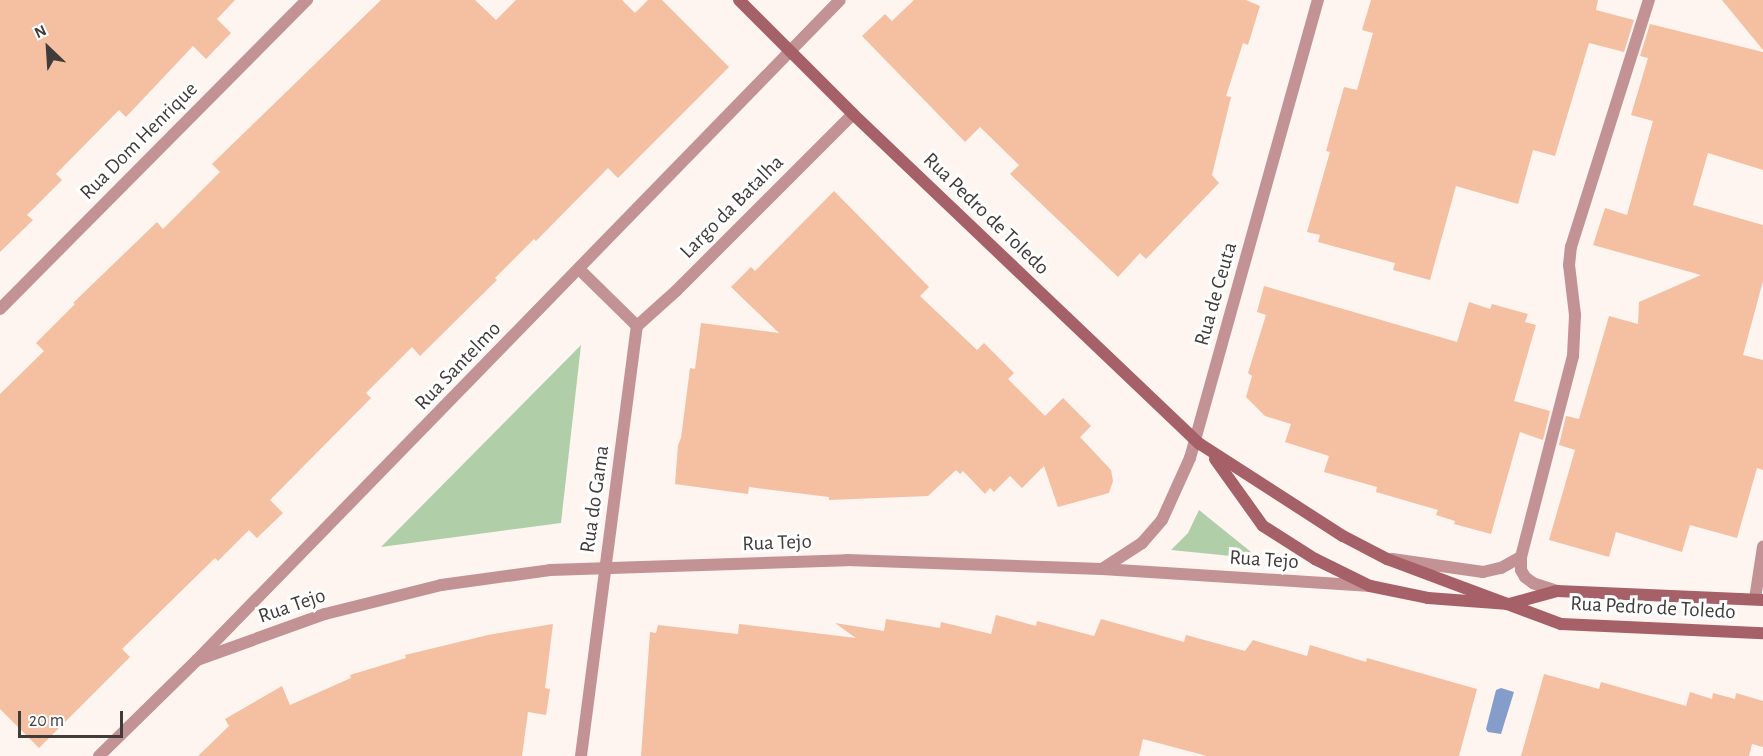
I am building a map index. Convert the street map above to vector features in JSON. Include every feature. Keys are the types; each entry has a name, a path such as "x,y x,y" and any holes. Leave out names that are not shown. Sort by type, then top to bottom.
{"street":[{"name":"Rua Dom Henrique","path":"0,309 306,0"},
{"name":"Rua Pedro de Toledo","path":"739,0 853,114 1210,453 1263,526 1315,559 1370,586 1428,598 1509,604 1557,591 1759,599"},
{"name":"Rua Santelmo","path":"99,756 197,660 580,270 840,0"},
{"name":"Rua de Ceuta","path":"1102,569 1142,543 1162,520 1179,486 1196,439 1318,0"},
{"path":"1557,591 1533,583 1525,577 1521,570 1521,557 1573,356 1575,315 1569,265 1571,247 1649,0"},
{"name":"Largo da Batalha","path":"637,327 853,114"},
{"path":"580,270 637,327"},
{"name":"Rua do Gama","path":"581,756 637,327"},
{"name":"Rua Pedro de Toledo","path":"1210,453 1343,536 1387,559 1561,624 1763,633"},
{"path":"1759,599 1763,547"},
{"path":"1387,559 1424,562 1483,572 1502,568 1521,557"},
{"name":"Rua Tejo","path":"197,660 325,614 441,585 550,570 847,560 1102,569 1370,586"}],"green space":[{"path":"581,345 561,523 381,547"},
{"path":"1199,510 1261,559 1171,550 1188,533"}],"water":[{"path":"1501,688 1514,692 1501,734 1488,732 1486,729 1496,690"}],"building":[{"path":"0,0 235,0 217,19 231,33 206,59 193,46 126,117 119,110 56,174 62,180 27,215 33,220 0,252"},
{"path":"381,0 475,0 496,20 516,0 622,0 635,13 648,0 662,0 729,67 618,178 608,168 536,241 534,239 495,278 497,280 420,356 412,347 366,393 371,398 270,500 283,513 257,538 249,530 218,561 215,558 122,649 130,657 39,748 0,709 0,394 44,351 36,343 75,304 73,303 157,222 163,229 220,172 212,164"},
{"path":"914,0 1246,0 1260,6 1248,45 1243,43 1226,96 1231,97 1212,175 1219,183 1146,259 1140,253 1118,277 1010,174 1019,165 980,127 965,142 862,36 885,14 892,21"},
{"path":"1371,0 1598,0 1596,10 1634,20 1624,52 1589,43 1555,156 1533,150 1518,204 1456,186 1430,280 1393,270 1395,263 1318,242 1320,235 1307,232 1330,152 1326,151 1344,87 1357,90 1373,33 1362,30"},
{"path":"1722,0 1763,0 1763,50"},
{"path":"1650,24 1763,52 1763,170 1708,153 1693,205 1763,225 1763,281 1743,355 1763,360 1763,470 1757,468 1737,538 1690,525 1682,552 1616,532 1609,557 1549,540 1575,450 1559,445 1566,416 1579,419 1609,316 1638,324 1639,302 1701,275 1593,245 1605,208 1627,215 1653,121 1631,115 1648,58 1640,56"},
{"path":"834,191 929,287 920,296 977,350 984,343 1014,373 1008,379 1045,416 1063,398 1091,426 1080,437 1111,470 1113,481 1109,493 1058,507 1044,466 1022,488 1010,476 994,492 990,488 985,494 963,471 960,474 956,470 928,496 829,500 829,497 749,487 748,494 675,484 678,445 681,438 690,368 695,369 701,323 779,333 731,287 751,267 755,271"},
{"path":"1264,286 1457,342 1469,302 1490,309 1492,304 1528,314 1525,322 1536,325 1514,401 1550,411 1543,440 1520,432 1491,534 1454,524 1455,521 1436,515 1438,510 1376,492 1377,487 1324,472 1329,456 1285,442 1291,424 1265,416 1246,397 1252,376 1248,373 1266,315 1257,312"},
{"path":"996,615 1036,626 1037,621 1094,636 1101,619 1184,642 1186,635 1245,651 1253,640 1307,656 1310,645 1366,662 1367,658 1477,689 1459,756 1207,756 1143,739 1139,756 641,756 650,632 656,633 658,625 738,634 739,624 856,638 835,623 884,631 886,619 940,628 941,622 991,634"},
{"path":"553,624 545,688 550,689 546,715 528,712 522,756 198,756 229,726 225,719 282,686 290,705 351,678 350,675 406,658 405,655 488,635"},
{"path":"1544,674 1599,689 1601,682 1686,706 1690,692 1712,699 1713,693 1735,699 1736,693 1763,701 1763,747 1752,744 1749,756 1521,756"}]}
